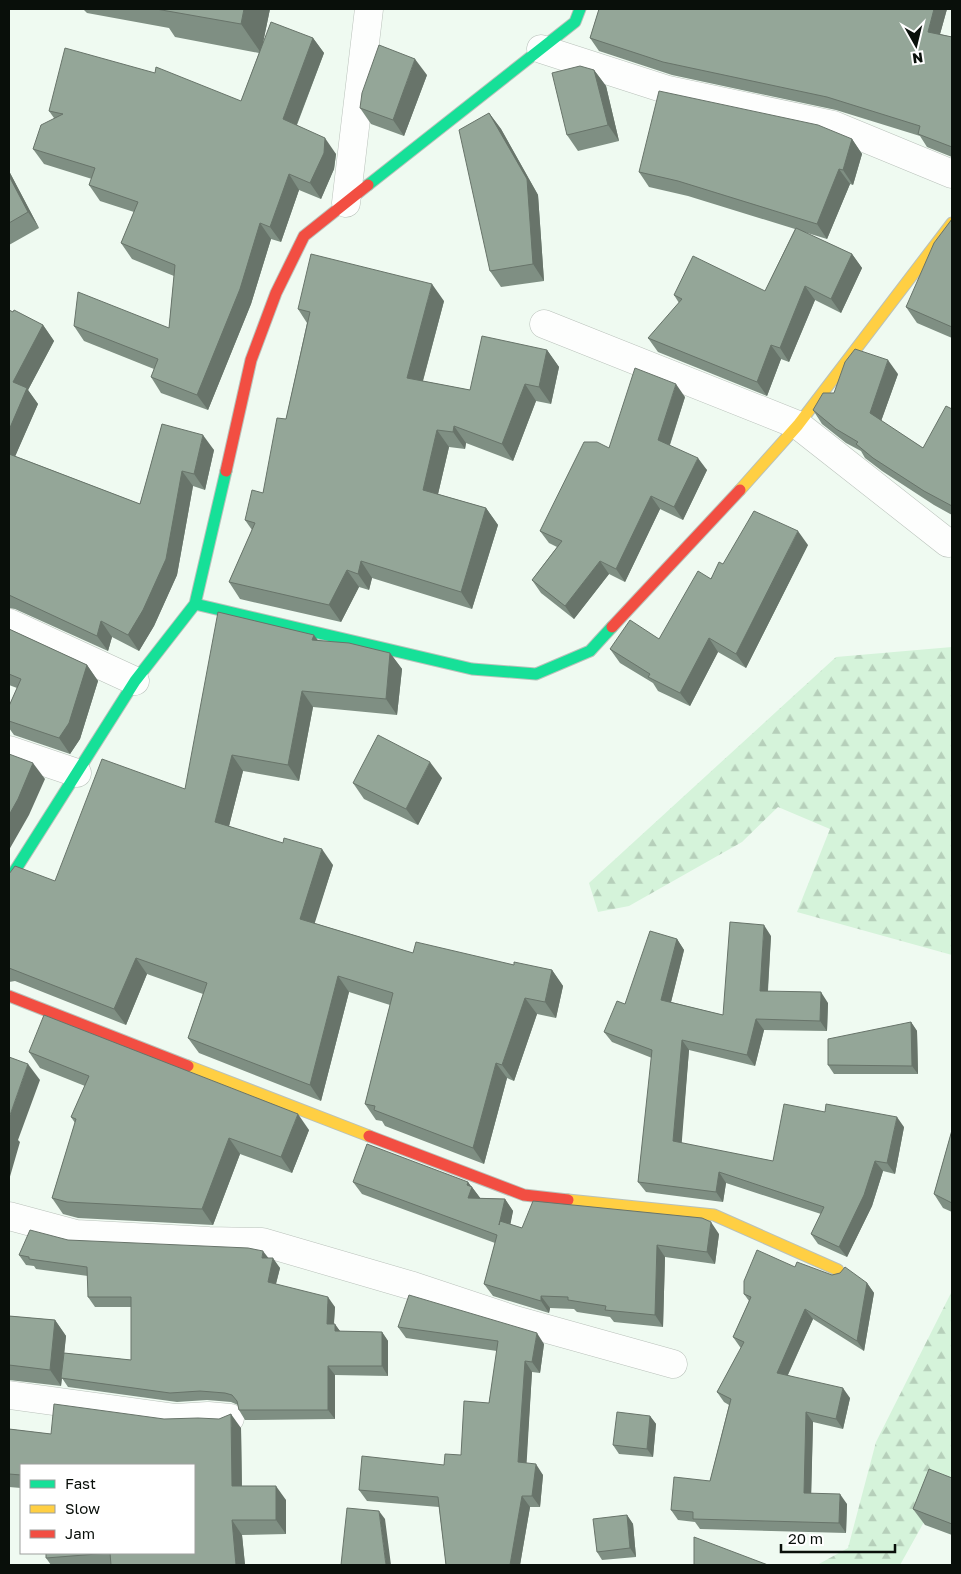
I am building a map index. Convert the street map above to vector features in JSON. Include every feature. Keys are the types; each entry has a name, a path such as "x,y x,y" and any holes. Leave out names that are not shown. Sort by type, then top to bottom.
{"street":[{"path":"346,203 369,9"},
{"path":"9,880 135,681 195,604 250,360 276,293 304,236 576,22 580,9"},
{"path":"541,49 668,90 833,125 952,174"},
{"path":"195,604 472,669 536,674 590,651 711,522 798,425 952,224"},
{"path":"544,324 798,425 948,543"},
{"path":"9,623 135,681"},
{"path":"9,750 77,773"},
{"path":"9,996 437,1163 524,1195 714,1215 838,1270"},
{"path":"9,1216 76,1234 209,1242 262,1242 413,1286 515,1320 673,1364"},
{"path":"9,1395 176,1418 208,1416 230,1418"}],"green space":[{"path":"952,647 952,955 797,912 830,829 778,807 742,842 629,906 598,912 589,883 836,657"},
{"path":"952,1291 952,1482 943,1488 900,1565 817,1565 848,1548 876,1442"}],"building":[{"path":"156,9 244,9 241,24"},
{"path":"599,9 934,9 928,32 952,37 952,147 918,134 920,126 827,97 663,62 590,38"},
{"path":"271,22 313,38 283,119 325,138 324,153 310,183 289,174 270,227 260,223 240,289 197,395 151,377 158,359 74,326 78,292 169,328 175,265 121,243 138,202 89,185 95,168 33,149 41,125 63,114 49,111 65,48 155,73 156,67 241,101"},
{"path":"379,45 415,59 393,120 360,108 362,93"},
{"path":"580,66 594,70 608,125 567,135 552,73"},
{"path":"659,91 818,125 852,139 843,170 839,169 817,224 678,181 639,172"},
{"path":"489,113 527,179 533,264 490,271 459,130"},
{"path":"9,176 28,212 9,223"},
{"path":"952,219 952,327 906,307 934,243"},
{"path":"796,228 852,254 831,299 805,286 780,348 771,345 757,382 648,338 682,299 674,295 693,256 765,291"},
{"path":"311,254 432,284 407,378 470,390 482,336 547,350 539,387 525,384 502,444 454,426 453,432 437,430 423,490 486,508 461,592 361,561 358,574 347,570 329,605 229,582 255,523 245,520 252,490 263,493 277,418 286,419 310,312 298,309"},
{"path":"9,310 13,312 14,310 43,325 13,382 27,388 9,430"},
{"path":"855,349 888,360 870,413 923,448 946,406 952,409 952,506 924,491 873,458 856,444 858,442 836,429 813,410 823,393 834,393 845,362"},
{"path":"635,368 676,384 658,440 698,458 674,507 651,496 616,569 600,561 565,606 532,580 562,541 540,531 584,442 597,442 609,448"},
{"path":"162,424 203,435 194,474 182,471 166,559 143,610 128,635 101,621 97,636 9,595 9,454 140,504"},
{"path":"754,511 798,531 736,654 709,638 680,693 648,677 650,674 610,649 630,620 659,639 698,571 711,579 719,562 723,564"},
{"path":"218,612 314,635 312,640 349,643 390,653 386,699 302,691 288,765 232,755 215,822 283,843 284,838 322,849 300,919 413,953 416,942 514,965 514,962 552,970 545,1002 525,998 502,1065 496,1063 473,1148 374,1110 375,1106 365,1104 393,993 338,976 310,1085 188,1038 207,983 136,958 114,1009 9,968 9,874 15,866 55,881 102,759 185,789"},
{"path":"9,629 87,665 69,723 59,738 9,721 9,706 21,679 9,674"},
{"path":"378,735 430,762 406,809 353,783"},
{"path":"9,754 33,763 9,815"},
{"path":"730,922 764,925 760,991 821,992 820,1021 756,1019 747,1055 682,1040 673,1141 773,1161 784,1104 825,1112 826,1104 897,1117 887,1163 875,1161 864,1195 839,1247 811,1234 824,1207 719,1172 716,1192 638,1182 652,1050 604,1032 617,1001 625,1004 650,931 677,939 661,1000 723,1015"},
{"path":"44,1015 298,1114 281,1157 229,1138 202,1209 67,1202 52,1198 76,1119 71,1117 89,1076 29,1052"},
{"path":"911,1022 912,1066 828,1065 828,1039"},
{"path":"9,1057 28,1064 9,1118"},
{"path":"952,1130 952,1203 934,1194"},
{"path":"367,1144 468,1182 467,1185 472,1187 468,1198 505,1199 499,1225 500,1221 522,1228 533,1201 702,1218 711,1222 707,1252 657,1245 655,1315 605,1310 606,1306 568,1300 568,1297 541,1296 541,1301 484,1284 497,1235 353,1182"},
{"path":"30,1230 68,1240 248,1248 263,1251 262,1258 273,1258 268,1282 328,1297 327,1324 335,1324 335,1331 382,1332 382,1366 328,1366 328,1410 239,1410 237,1401 232,1395 225,1393 200,1391 170,1393 61,1378 64,1353 131,1360 131,1297 88,1297 87,1267 29,1259 29,1257 19,1255"},
{"path":"757,1250 795,1267 797,1262 832,1275 840,1273 845,1267 867,1283 857,1341 805,1309 777,1373 843,1388 836,1419 806,1412 804,1493 840,1494 839,1523 693,1519 693,1512 671,1510 674,1477 710,1481 731,1399 717,1392 744,1342 733,1337 751,1297 744,1294 744,1281"},
{"path":"409,1295 537,1333 532,1362 525,1361 518,1462 536,1464 532,1496 522,1496 510,1565 446,1565 438,1497 359,1490 362,1456 444,1465 445,1454 461,1455 464,1401 489,1403 498,1341 398,1327"},
{"path":"9,1316 55,1320 50,1370 9,1365"},
{"path":"54,1404 164,1419 219,1419 231,1414 232,1486 276,1486 276,1520 232,1520 236,1565 111,1565 110,1554 195,1554 195,1464 20,1464 20,1475 9,1474 9,1429 51,1434"},
{"path":"617,1412 650,1416 647,1449 613,1445"},
{"path":"929,1469 952,1478 952,1524 913,1509"},
{"path":"347,1508 379,1511 386,1565 341,1565"},
{"path":"627,1515 630,1548 597,1552 593,1519"},
{"path":"694,1537 768,1565 694,1565"},
{"path":"46,1554 97,1554 46,1558"}],"traffic: fast":[{"path":"368,185 575,22 580,9"},
{"path":"9,880 135,681 195,604 226,471"},
{"path":"195,604 472,669 536,674 590,651 612,627"}],"traffic: slow":[{"path":"740,490 798,425 952,223"},
{"path":"188,1066 369,1136"},
{"path":"568,1200 714,1215 838,1270"}],"traffic: jam":[{"path":"226,471 251,360 276,293 304,236 368,185"},
{"path":"612,627 740,490"},
{"path":"9,996 188,1066"},
{"path":"369,1136 524,1195 568,1200"}]}
